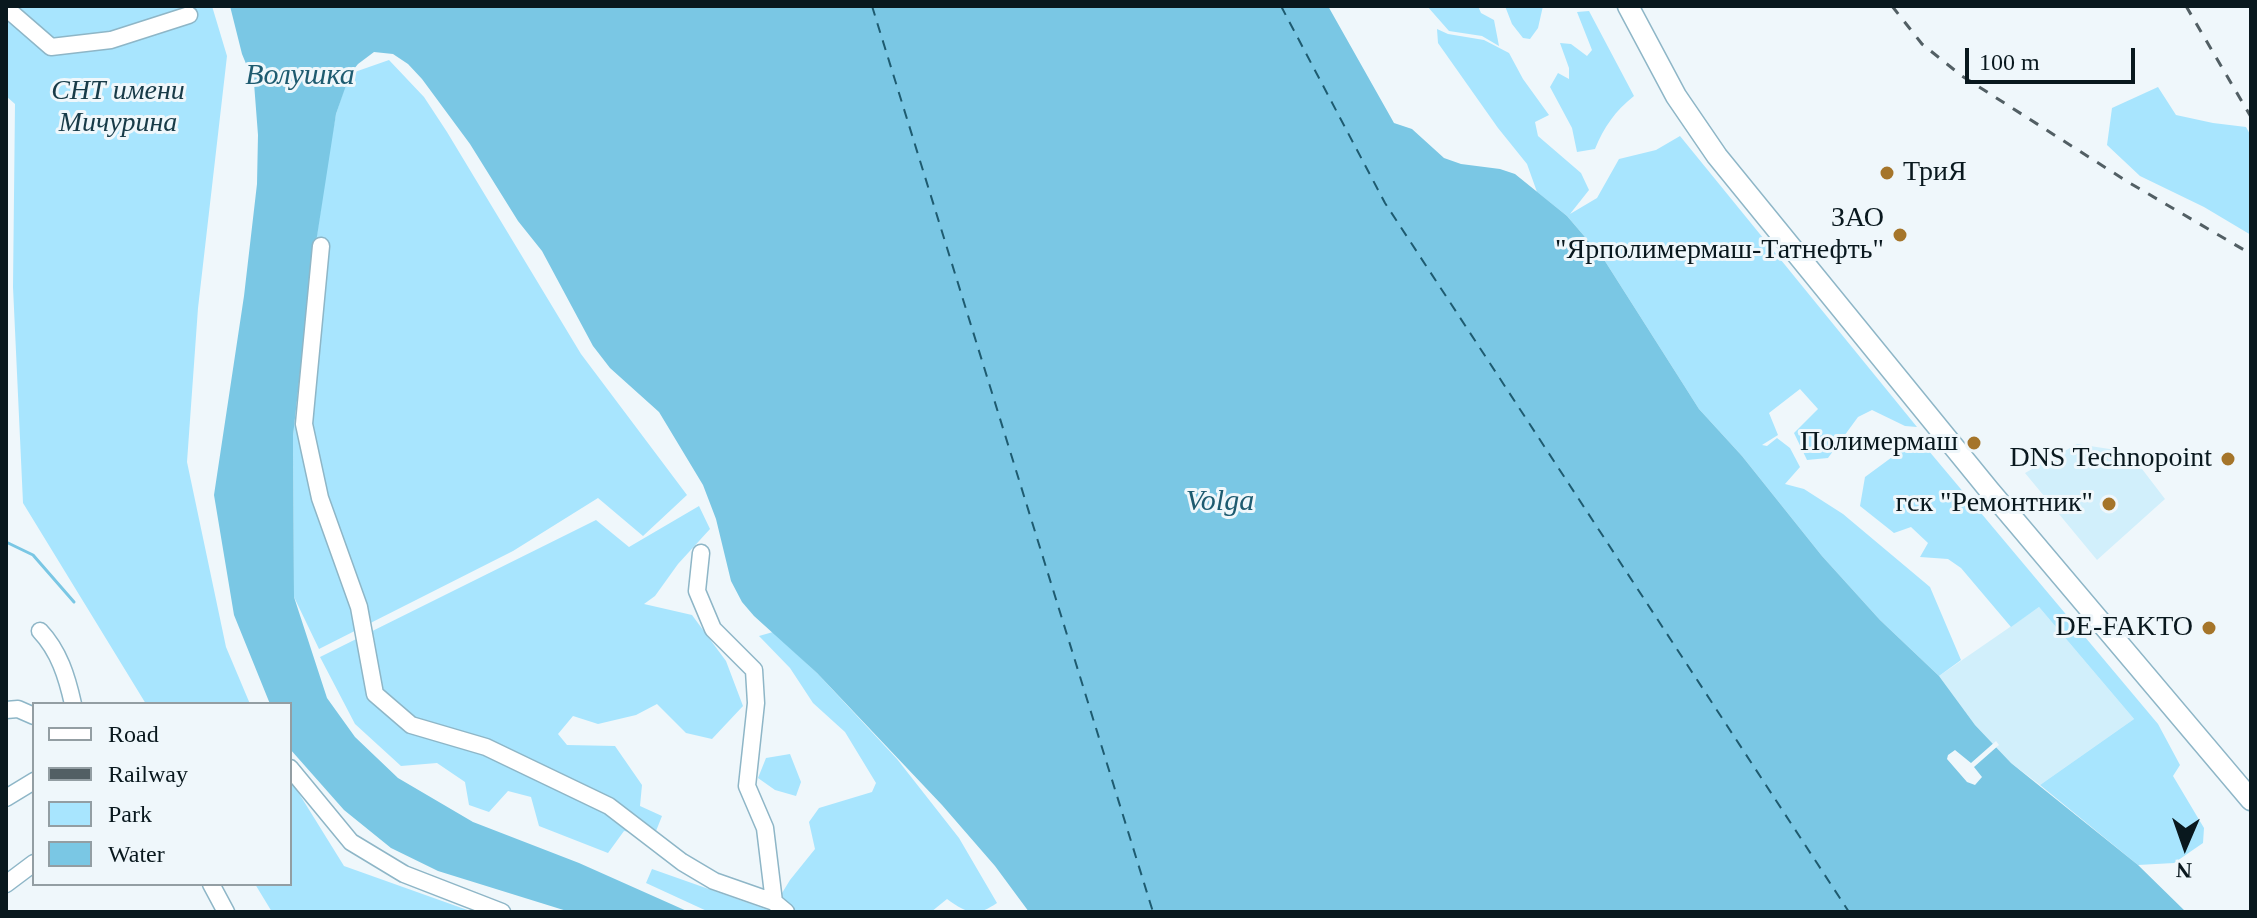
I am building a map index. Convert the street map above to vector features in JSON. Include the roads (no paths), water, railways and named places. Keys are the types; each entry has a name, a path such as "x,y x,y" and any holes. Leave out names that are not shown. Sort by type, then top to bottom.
{"main road":[{"path":"1628,6 1676,96 1717,156 1989,490 2251,800"}],"street":[{"path":"6,8 51,47 111,40 189,15"},
{"path":"321,246 304,424 320,498 359,607 375,694 411,725 486,747 609,806 682,862 714,881 780,907"},
{"path":"701,553 697,591 713,629 754,670 756,703 747,786 765,828 780,907"},
{"path":"40,631 50,641 60,661 72,702"},
{"path":"6,710 18,709 32,715"},
{"path":"292,770 351,842 404,874 502,912"},
{"path":"6,798 32,782"},
{"path":"6,884 32,864"},
{"path":"212,886 226,912"}],"water":[{"name":"Volga","path":"230,6 1328,6 1394,123 1412,129 1444,158 1515,174 1567,216 1603,258 1699,409 1742,456 1822,556 1880,620 1939,676 1975,725 2011,763 2138,865 2186,912 1029,912 995,866 942,805 817,673 742,602 731,581 716,519 703,485 659,412 610,368 593,346 542,251 518,221 470,144 422,79 393,54 374,52 350,74 336,114 311,275 293,436 294,597 327,698 355,737 398,778 473,822 579,863 689,912 570,912 438,871 391,848 344,810 292,751 292,702 269,702 234,615 214,495 244,296 257,184 258,135 254,83 242,54"}],"waterway":[{"path":"6,542 33,555 74,602"}],"railway":[{"path":"1892,6 1922,44 1962,76 2128,182 2251,254"},
{"path":"2186,6 2251,117"}],"place":[{"name":"ТриЯ","path":"1887,173"},
{"name":"ЗАО \"Ярполимермаш-Татнефть\"","path":"1900,235"},
{"name":"Полимермаш","path":"1974,443"},
{"name":"DNS Technopoint","path":"2228,459"},
{"name":"гск \"Ремонтник\"","path":"2109,504"},
{"name":"DE-FAKTO","path":"2209,628"}],"water label":[{"name":"Волушка","path":"300,76"}],"park label":[{"name":"СНТ имени Мичурина","path":"118,108"}]}
